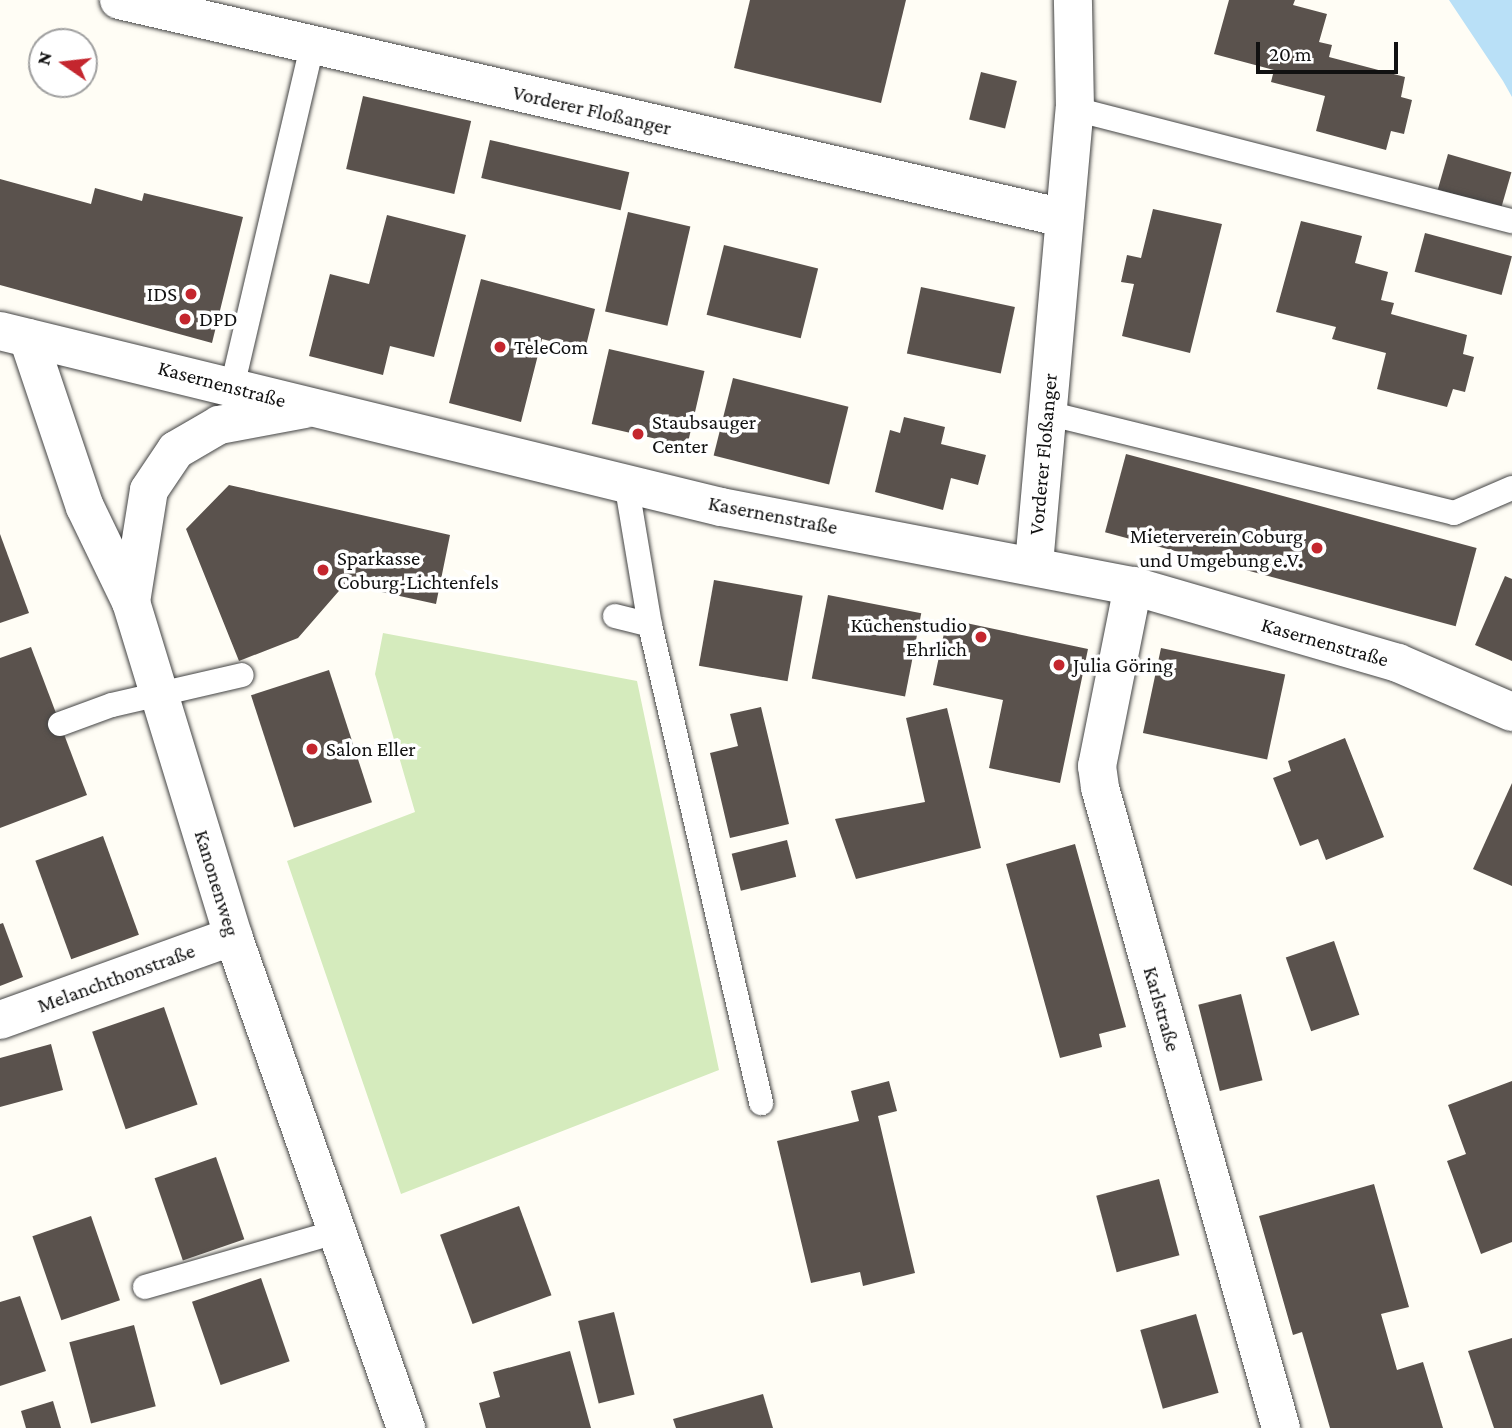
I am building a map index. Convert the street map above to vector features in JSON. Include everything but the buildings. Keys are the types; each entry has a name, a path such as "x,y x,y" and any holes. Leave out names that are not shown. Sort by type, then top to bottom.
{"street":[{"name":"Vorderer Floßanger","path":"119,0 1064,218"},
{"name":"Vorderer Floßanger","path":"1034,564 1075,109 1073,0"},
{"name":"Kasernenstraße","path":"14,335 233,383 308,408 741,511 1034,564 1133,586 1398,663 1512,712"},
{"name":"Kanonenweg","path":"14,335 85,507 131,602 233,936 340,1231 407,1428"},
{"path":"131,602 149,491 176,450 219,425 308,408"},
{"name":"Karlstraße","path":"1133,586 1097,766 1100,789 1281,1428"},
{"name":"Melanchthonstraße","path":"0,1020 233,936"}],"lane":[{"path":"233,383 312,46"},
{"path":"1075,109 1512,221"},
{"path":"1047,414 1454,513 1512,488"},
{"path":"626,482 650,625 761,1104"},
{"path":"615,616 650,625"},
{"path":"60,724 242,675"},
{"path":"145,1287 340,1231"}],"green space":[{"path":"383,633 637,681 719,1070 401,1194 287,861 415,812 375,674"}],"water":[{"path":"1449,0 1512,0 1512,97 1503,81"}],"place":[{"name":"IDS","path":"191,294"},
{"name":"DPD","path":"185,319"},
{"name":"TeleCom","path":"500,347"},
{"name":"Staubsauger Center","path":"638,434"},
{"name":"Mieterverein Coburg und Umgebung e.V.","path":"1317,548"},
{"name":"Sparkasse Coburg-Lichtenfels","path":"323,570"},
{"name":"Küchenstudio Ehrlich","path":"981,637"},
{"name":"Julia Göring","path":"1059,665"},
{"name":"Salon Eller","path":"312,749"}]}
